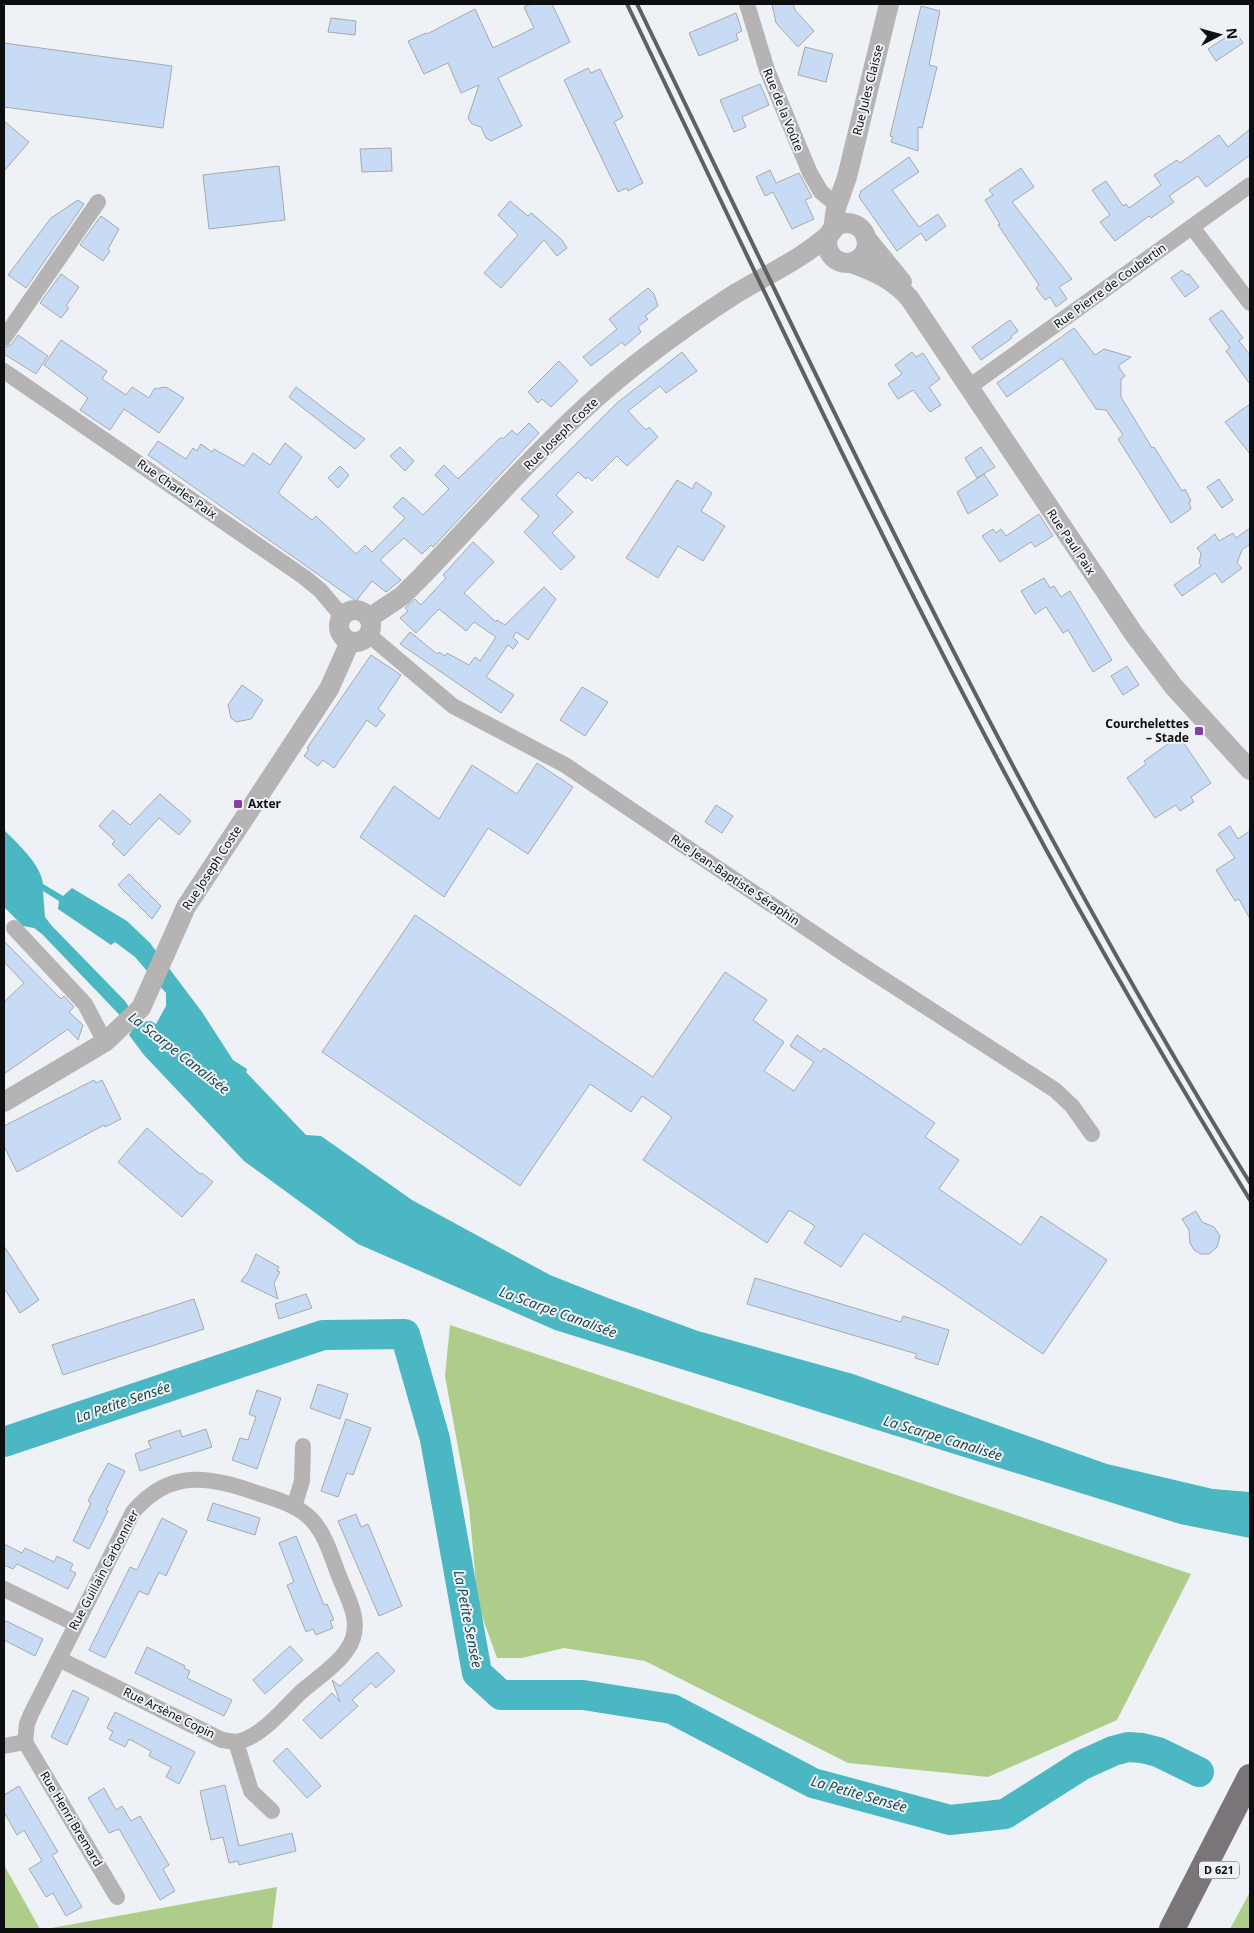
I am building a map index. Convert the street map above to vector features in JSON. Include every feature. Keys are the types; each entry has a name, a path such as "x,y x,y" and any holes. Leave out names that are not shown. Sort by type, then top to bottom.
{"highway":[{"name":"D 621","path":"1172,1929 1250,1777"},
{"name":"D 621","path":"1188,1929 1250,1810"}],"street":[{"name":"Rue de la Voûte","path":"747,4 766,70 810,173 821,192 837,205"},
{"name":"Rue Jules Claisse","path":"832,232 837,205 847,177 889,4"},
{"name":"Rue Jules Claisse","path":"847,177 848,200 863,233"},
{"name":"Rue Pierre de Coubertin","path":"969,387 1250,184"},
{"path":"4,338 98,202"},
{"path":"848,224 863,233 864,254 858,260 845,262 828,249 828,241 832,232 848,224"},
{"path":"1192,227 1250,303"},
{"name":"Rue Joseph Coste","path":"369,626 423,575 555,439 637,364 698,318 736,294 772,275 810,250 832,232"},
{"name":"Rue Paul Paix","path":"863,233 900,280 910,299"},
{"name":"Rue Paul Paix","path":"845,262 886,278 902,289 910,299 1134,634 1174,687 1250,770"},
{"name":"Rue Joseph Coste","path":"772,275 808,266 845,262"},
{"name":"Rue Charles Paix","path":"4,371 304,576 320,590 342,616"},
{"path":"350,611 358,611 369,626 359,642 350,642 343,637 339,629 342,616 350,611"},
{"name":"Rue Jean-Baptiste Séraphin","path":"369,626 453,706 565,765 850,957 1055,1090 1072,1106 1092,1134"},
{"name":"Rue Joseph Coste","path":"4,1102 110,1037 144,1004 186,907 329,689 350,642"},
{"path":"14,928 85,1004 110,1037"},
{"path":"294,1507 302,1482 303,1446"},
{"name":"Rue Guillain Carbonnier","path":"25,1742 29,1720 133,1512 145,1499 165,1486 186,1479 208,1479 231,1484 294,1507 311,1519 322,1535 354,1613 353,1637 340,1657 257,1733 236,1742"},
{"path":"4,1589 76,1624"},
{"name":"Rue Arsène Copin","path":"59,1658 222,1740 236,1742"},
{"path":"4,1746 25,1742"},
{"name":"Rue Henri Bremard","path":"25,1742 117,1897"},
{"path":"236,1742 251,1791 272,1811"}],"green space":[{"path":"450,1325 1191,1574 1117,1720 988,1777 848,1763 645,1661 564,1648 522,1658 497,1658 478,1605 469,1507 445,1376"},
{"path":"4,1865 40,1929 4,1929"},
{"path":"277,1887 272,1929 46,1929"},
{"path":"1250,1892 1250,1929 1230,1929"}],"water":[{"name":"La Scarpe Canalisée","path":"4,830 33,862 38,869 43,884 63,896 72,888 127,921 150,943 202,1012 233,1060 247,1069 246,1072 306,1135 321,1136 412,1200 550,1275 698,1331 853,1374 1107,1464 1213,1489 1250,1492 1250,1538 1180,1524 555,1330 358,1244 244,1161 144,1055 129,1035 133,1029 42,934 34,928 23,926 4,907","holes":["43,891 59,901 58,909 111,945 115,942 135,957 166,993 166,1006 156,1024 151,1021 139,1022 125,1001 52,926 45,917"]}],"building":[{"path":"531,4 552,4 570,42 498,78 522,126 491,141 486,138 481,127 472,124 468,118 479,85 461,93 448,63 424,74 408,41 427,34 475,9 493,48 534,28 524,7"},
{"path":"772,4 793,4 795,10 814,31 798,47 776,23"},
{"path":"921,6 940,11 929,65 937,67 922,128 918,127 918,151 891,142 893,137 890,136"},
{"path":"736,13 742,31 736,34 738,40 699,56 689,33"},
{"path":"331,18 356,21 355,35 328,32"},
{"path":"1235,31 1243,43 1216,61 1208,49"},
{"path":"4,43 172,66 163,128 4,107"},
{"path":"805,47 833,54 826,82 798,75"},
{"path":"588,68 591,73 600,69 623,117 614,122 643,183 628,191 627,188 618,192 564,80"},
{"path":"760,84 769,105 742,117 746,127 734,132 720,100"},
{"path":"4,121 29,142 4,171"},
{"path":"1250,129 1250,155 1206,187 1198,176 1169,196 1174,202 1151,218 1149,216 1115,241 1100,222 1110,215 1092,190 1106,181 1123,206 1126,204 1129,208 1161,185 1154,175 1177,160 1180,163 1219,135 1228,147"},
{"path":"391,148 392,171 362,172 360,149"},
{"path":"909,157 919,172 892,190 919,227 938,214 946,226 926,241 921,233 897,251 859,197 861,191"},
{"path":"279,166 285,220 209,229 203,175"},
{"path":"1021,168 1034,187 1012,202 1072,279 1059,287 1067,299 1056,307 1050,297 1045,300 1036,288 1039,285 998,225 1000,224 985,200 993,195 989,190"},
{"path":"770,170 776,183 799,173 812,197 805,200 814,219 792,229 773,192 765,196 756,177"},
{"path":"78,200 84,204 26,288 8,275 51,218"},
{"path":"510,201 528,216 531,213 535,216 562,240 567,248 557,256 544,240 501,288 484,273 518,235 498,215"},
{"path":"101,216 119,229 108,249 110,251 103,261 80,245"},
{"path":"1182,270 1187,275 1189,274 1199,287 1185,297 1171,278"},
{"path":"61,274 79,287 66,306 69,308 61,318 40,303"},
{"path":"648,288 654,294 658,306 645,316 648,319 638,327 641,332 625,346 622,342 591,366 583,357 617,329 609,319"},
{"path":"1222,310 1243,338 1239,341 1250,355 1250,384 1226,351 1230,348 1209,319"},
{"path":"1010,320 1018,331 1011,336 1012,338 981,360 972,347"},
{"path":"1074,328 1095,355 1104,349 1131,357 1118,366 1125,376 1121,379 1121,397 1152,448 1154,447 1182,491 1185,489 1191,501 1189,502 1191,509 1171,523 1118,439 1123,435 1106,410 1096,409 1062,358 1007,397 997,383"},
{"path":"18,335 48,356 36,374 4,354 4,348 12,344"},
{"path":"61,340 107,371 102,379 126,395 132,387 149,398 154,389 166,387 184,398 159,433 124,409 110,430 80,410 88,398 44,365"},
{"path":"682,352 697,371 666,393 660,386 628,411 646,430 649,427 658,437 627,466 617,456 592,481 588,477 586,479 578,472 556,495 573,512 552,533 575,557 561,570 524,532 539,516 521,499 617,403"},
{"path":"912,352 916,357 923,353 940,379 929,387 941,405 930,412 913,390 898,399 888,384 902,374 895,365"},
{"path":"559,361 578,381 551,407 542,399 538,403 528,392"},
{"path":"296,387 365,439 355,449 289,397"},
{"path":"1250,404 1250,454 1225,422"},
{"path":"529,423 539,433 433,547 431,545 422,554 404,538 380,560 401,580 386,592 372,581 356,601 148,455 158,441 186,459 193,448 197,451 201,444 212,452 214,449 244,466 253,453 270,465 285,443 302,457 278,493 312,520 316,516 356,554 365,545 372,552 405,518 393,507 403,497 423,515 449,489 435,475 444,465 458,479 500,438 504,438 512,430 517,435"},
{"path":"400,447 414,461 405,471 390,456"},
{"path":"981,447 995,467 977,478 965,458"},
{"path":"340,466 349,475 338,488 328,478"},
{"path":"984,474 998,495 968,514 957,492"},
{"path":"1219,479 1233,500 1222,508 1207,487"},
{"path":"677,480 692,489 696,482 712,493 701,511 725,526 703,561 678,546 658,578 626,558"},
{"path":"1039,514 1053,536 1035,547 1031,542 1000,562 982,536 993,529 996,533 1001,529 1006,536"},
{"path":"1250,528 1250,544 1242,550 1237,563 1242,568 1222,583 1215,573 1182,596 1174,585 1201,566 1199,563 1201,553 1197,548 1215,534 1219,541 1233,533 1236,538"},
{"path":"473,542 494,562 464,593 496,622 497,620 505,625 544,587 556,599 528,640 516,632 513,637 518,642 513,649 508,645 486,677 514,695 501,713 400,644 410,632 437,654 439,652 445,656 447,653 469,665 475,657 480,661 496,637 474,622 466,631 439,609 416,633 400,618 408,611 405,608 415,599 421,605 446,578 443,575"},
{"path":"1044,578 1050,588 1054,586 1061,597 1070,591 1112,660 1093,672 1068,630 1063,633 1046,607 1035,614 1021,591"},
{"path":"371,655 401,675 378,709 385,715 376,727 367,720 334,768 323,760 318,766 304,756 309,749 307,748"},
{"path":"1127,666 1139,685 1123,695 1111,676"},
{"path":"242,685 263,700 251,719 236,722 231,718 228,705"},
{"path":"582,687 608,702 585,736 560,720"},
{"path":"1179,736 1211,783 1191,797 1194,802 1180,811 1176,805 1155,818 1127,778 1146,764 1144,761"},
{"path":"537,763 573,787 528,854 488,828 444,897 360,837 394,786 439,819 472,765 517,794"},
{"path":"160,794 191,821 179,835 159,818 124,856 112,844 115,841 99,826 113,810 130,825"},
{"path":"716,805 733,816 722,833 705,822"},
{"path":"1230,826 1238,839 1250,831 1250,919 1239,899 1235,901 1216,870 1235,858 1218,834"},
{"path":"129,874 161,906 152,919 118,885"},
{"path":"415,915 653,1077 725,972 767,1000 753,1020 784,1042 764,1071 794,1091 814,1062 790,1046 797,1035 821,1052 824,1048 935,1123 925,1137 959,1160 939,1189 1021,1245 1041,1216 1107,1260 1043,1354 864,1233 841,1267 804,1243 815,1226 789,1210 767,1243 643,1160 672,1117 642,1096 631,1112 590,1084 520,1186 322,1052"},
{"path":"4,941 61,999 64,996 74,1007 69,1012 83,1025 78,1040 68,1029 4,1074 4,1002 24,983 4,962"},
{"path":"94,1080 96,1083 102,1080 121,1119 105,1127 104,1125 17,1172 4,1146 4,1126"},
{"path":"147,1128 200,1174 202,1173 213,1182 182,1217 118,1162"},
{"path":"1196,1211 1202,1222 1214,1227 1220,1236 1217,1247 1209,1254 1201,1254 1194,1250 1190,1243 1189,1230 1182,1219"},
{"path":"4,1246 39,1300 20,1313 4,1288"},
{"path":"256,1254 279,1267 277,1271 280,1272 274,1283 278,1299 241,1281 248,1272"},
{"path":"755,1278 901,1322 903,1316 949,1330 938,1365 915,1358 917,1354 747,1304"},
{"path":"306,1294 312,1308 279,1319 275,1304"},
{"path":"194,1299 204,1329 63,1375 52,1345"},
{"path":"318,1384 348,1394 340,1419 310,1408"},
{"path":"257,1390 281,1398 257,1469 232,1460 240,1438 248,1440 256,1417 249,1414"},
{"path":"346,1419 371,1428 353,1475 347,1473 338,1497 321,1491"},
{"path":"206,1429 212,1447 140,1471 135,1454 151,1448 148,1441 180,1430 182,1437"},
{"path":"108,1463 125,1471 89,1549 73,1541 91,1503 88,1501"},
{"path":"213,1503 260,1518 255,1535 207,1520"},
{"path":"356,1514 361,1527 368,1524 402,1606 379,1616 338,1521"},
{"path":"162,1518 187,1531 166,1576 159,1572 148,1595 139,1591 105,1658 89,1650 130,1567 137,1570"},
{"path":"296,1536 324,1605 327,1604 334,1620 330,1621 333,1628 316,1635 313,1629 306,1632 287,1585 294,1582 279,1543"},
{"path":"4,1544 22,1553 25,1548 54,1562 57,1556 73,1564 70,1570 76,1573 68,1589 17,1564 13,1569 4,1565"},
{"path":"4,1620 43,1639 35,1656 4,1640"},
{"path":"290,1646 303,1660 265,1694 253,1680"},
{"path":"147,1647 185,1666 184,1668 190,1671 187,1678 232,1700 224,1716 135,1673"},
{"path":"377,1652 395,1671 376,1688 371,1683 352,1700 358,1706 321,1739 303,1720 332,1693 340,1702 332,1680 340,1686"},
{"path":"73,1690 89,1698 67,1745 51,1737"},
{"path":"115,1712 195,1752 179,1784 166,1777 171,1767 149,1756 151,1751 129,1739 125,1747 109,1739 113,1732 107,1728"},
{"path":"287,1748 321,1786 307,1798 273,1761"},
{"path":"225,1785 239,1846 292,1833 296,1851 239,1865 238,1861 229,1863 223,1837 211,1840 200,1791"},
{"path":"19,1786 58,1852 52,1855 82,1907 66,1916 53,1893 46,1897 29,1869 42,1861 24,1830 17,1835 4,1812 4,1795"},
{"path":"104,1788 116,1810 122,1806 131,1821 140,1816 169,1865 163,1869 175,1891 160,1900 119,1829 109,1833 88,1798"}],"waterway":[{"name":"La Petite Sensée","path":"4,1442 323,1335 405,1334 435,1439 477,1673 501,1695 583,1695 672,1709 813,1783 950,1820 1005,1814 1082,1765 1113,1751 1128,1747 1158,1752 1199,1772"}],"railway":[{"path":"627,4 760,284 943,655 1053,862 1117,976 1250,1200"},
{"path":"637,4 854,453 1004,749 1164,1040 1250,1183"}],"place":[{"name":"Courchelettes – Stade","path":"1199,731"},
{"name":"Axter","path":"238,804"}]}
